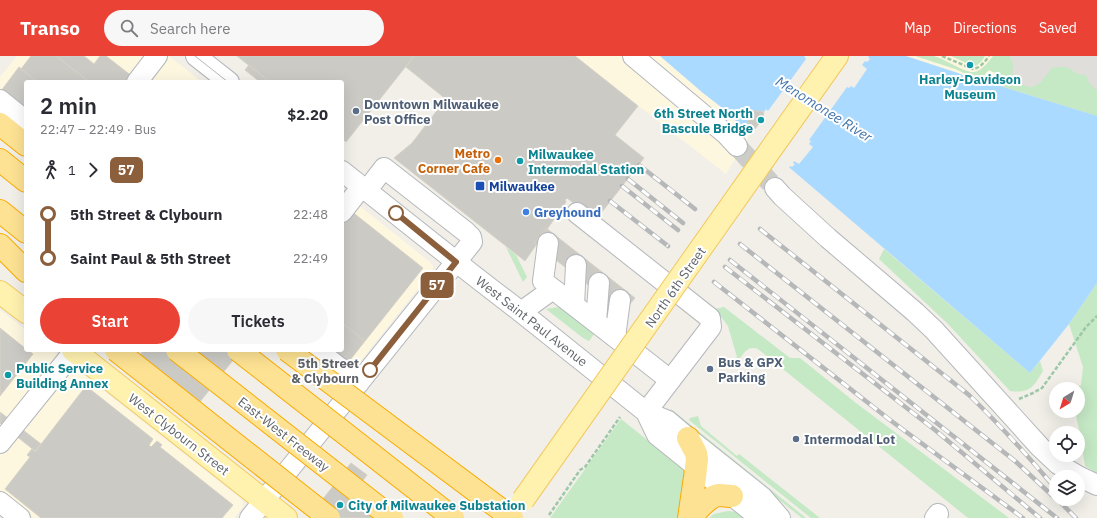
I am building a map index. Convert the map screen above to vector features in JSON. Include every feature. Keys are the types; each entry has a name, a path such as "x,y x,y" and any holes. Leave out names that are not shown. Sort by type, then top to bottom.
{"highway":[{"path":"0,124 24,142"},
{"path":"0,151 24,167"},
{"path":"0,160 24,179"},
{"path":"0,212 24,230"},
{"path":"0,245 24,269"},
{"path":"0,258 24,277"},
{"path":"119,352 328,518"},
{"name":"East-West Freeway","path":"180,352 392,518"},
{"path":"241,352 453,518"},
{"path":"290,352 516,512"},
{"path":"688,438 696,453 696,467 690,518"},
{"path":"690,518 703,504 713,497 718,495 732,496"}],"main road":[{"name":"North 6th Street","path":"516,512 838,56"},
{"path":"0,292 24,310"},
{"name":"West Clybourn Street","path":"77,352 286,518"}],"street":[{"path":"138,80 157,56"},
{"path":"196,56 226,80"},
{"path":"634,56 726,134 737,146"},
{"path":"0,100 24,119"},
{"path":"250,518 472,242 471,237 466,232 384,168 344,210"},
{"name":"West Saint Paul Avenue","path":"344,173 646,412 668,422 762,497 780,518"},
{"path":"775,188 828,238 934,330 1040,447 1058,464 1097,485"},
{"path":"577,213 710,318 711,327 646,412"},
{"path":"588,275 590,317"},
{"path":"588,275 590,317"},
{"path":"588,275 590,317"},
{"path":"588,275 590,317"},
{"path":"521,312 590,317 670,380"},
{"path":"0,443 72,352"},
{"path":"320,352 359,383"},
{"name":"West Saint Paul Avenue","path":"646,412 657,435 755,514 766,518"},
{"path":"0,502 20,518"}],"path":[{"path":"942,56 973,69 985,62 989,56"},
{"path":"1005,408 1042,388 1086,327 1097,316"},
{"path":"549,515 580,470 585,467 620,417"}],"shaded area":[{"path":"17,56 150,56 131,80 24,80 24,83 0,91 0,77"},
{"path":"169,56 199,80 147,80 162,60"},
{"path":"575,56 660,56 725,110 750,135 726,174"},
{"name":"Harley-Davidson Museum","path":"906,56 1012,56 991,83 969,78"},
{"path":"1012,56 1097,56 1097,116 991,83"},
{"path":"344,194 430,262 433,266 430,274 346,379 342,352 344,352"},
{"path":"0,310 24,328 24,352 55,352 240,498 243,502 243,507 234,518 34,518 0,491"}],"green space":[{"path":"915,56 934,56 970,72 974,72 982,68 993,56 1012,56 1010,58 1013,62 1014,78 1019,83 1028,87 1037,85 1053,67 1067,67 1076,73 1087,76 1088,81 1097,91 1097,116 991,83 997,74 989,70 983,78"},
{"path":"951,56 985,56 976,66"},
{"path":"506,247 516,255 527,277 523,282"},
{"path":"884,249 1030,373 1040,361 1043,371 1034,385 1027,390 1017,392 1010,391 948,324 879,259"},
{"path":"1097,283 1097,473 1085,466 1085,426 1078,426 1077,418 1085,418 1085,382 1081,382 1083,367 1069,324"},
{"path":"561,307 594,334 589,341 546,309"},
{"path":"724,307 790,358 800,358 856,403 1009,518 968,518 758,349 750,348 743,354 737,363 734,361 737,357 728,326 715,309"},
{"path":"671,409 806,518 802,518 669,412"},
{"path":"698,416 701,426 737,456 739,454 820,518 811,518 689,420 690,418"},
{"path":"621,419 686,471 678,518 550,518"},
{"path":"728,511 737,512 744,518 709,518 714,514"}],"water":[{"name":"Menomonee River","path":"660,56 906,56 969,78 984,81 1097,116 1097,283 1069,324 1030,373 750,135 725,110"}],"pier":[{"name":"6th Street North Bascule Bridge","path":"804,56 869,56 868,57 870,59 867,62 865,61 862,65 867,69 854,88 851,86 849,88 847,87 809,140 811,141 809,144 813,147 799,164 794,161 793,163 795,164 792,167 790,166 788,169 748,136 750,133 752,135 753,132 751,131 753,128 747,122 755,110 758,112 764,112 766,109 768,111 806,59"}],"building":[{"path":"31,56 56,56 86,80 35,80 21,69"},
{"path":"56,56 84,56 94,64 100,56 106,56 133,77 131,80 86,80"},
{"name":"Downtown Milwaukee Post Office","path":"237,56 414,56 346,142 344,140 344,80 267,80"},
{"name":"Milwaukee Intermodal Station","path":"414,56 575,56 638,106 615,135 644,158 598,217 592,217 567,198 565,200 566,202 525,261 394,158 412,143 442,104 443,105 447,100 406,67"},
{"path":"249,65 268,80 258,80 245,70"},
{"path":"19,67 35,80 24,80 24,108 1,91"},
{"path":"755,110 764,113 764,117 755,129 747,123"},
{"path":"351,211 423,268 365,341 344,325 344,220"},
{"path":"546,228 635,298 623,312 534,243"},
{"path":"344,325 365,341 346,365 330,352 344,352"},
{"name":"Public Service Building Annex","path":"0,328 24,347 24,352 30,352 33,354 0,396"},
{"path":"142,352 239,352 195,408 135,361"},
{"path":"86,386 153,439 149,445 151,447 157,441 162,445 160,447 233,505 222,518 41,518 5,489 30,457 27,455 32,449 35,452"},
{"path":"0,412 41,444 35,451 0,423"},
{"name":"City of Milwaukee Substation","path":"351,463 367,475 354,492 338,479"},
{"name":"City of Milwaukee Substation","path":"335,484 378,518 322,518 313,511"}],"tunnel":[{"path":"737,146 775,188"}],"tram line":[{"path":"195,56 225,80"}],"railway":[{"path":"639,165 695,209"},
{"path":"628,179 683,223"},
{"path":"622,186 678,230"},
{"path":"610,201 668,246"},
{"path":"760,229 969,395 1014,441 1049,481"},
{"path":"740,244 1015,461 1049,493"},
{"path":"730,260 1057,518"},
{"path":"725,267 935,430 1040,518"},
{"path":"714,282 890,420 1023,518"},
{"path":"1064,506 1076,518"}],"bus line":[{"name":"57","path":"370,370 456,262 396,213"}],"place":[{"name":"Harley-Davidson Museum","path":"970,65"},
{"name":"Downtown Milwaukee Post Office","path":"356,111"},
{"name":"6th Street North Bascule Bridge","path":"761,120"},
{"name":"Metro Corner Cafe","path":"498,160"},
{"name":"Milwaukee Intermodal Station","path":"520,161"},
{"name":"Milwaukee","path":"480,186"},
{"name":"Greyhound","path":"526,212"},
{"name":"Bus & GPX Parking","path":"710,369"},
{"name":"5th Street & Clybourn","path":"370,370"},
{"name":"Public Service Building Annex","path":"8,375"},
{"name":"Intermodal Lot","path":"796,439"},
{"name":"City of Milwaukee Substation","path":"340,505"}]}
